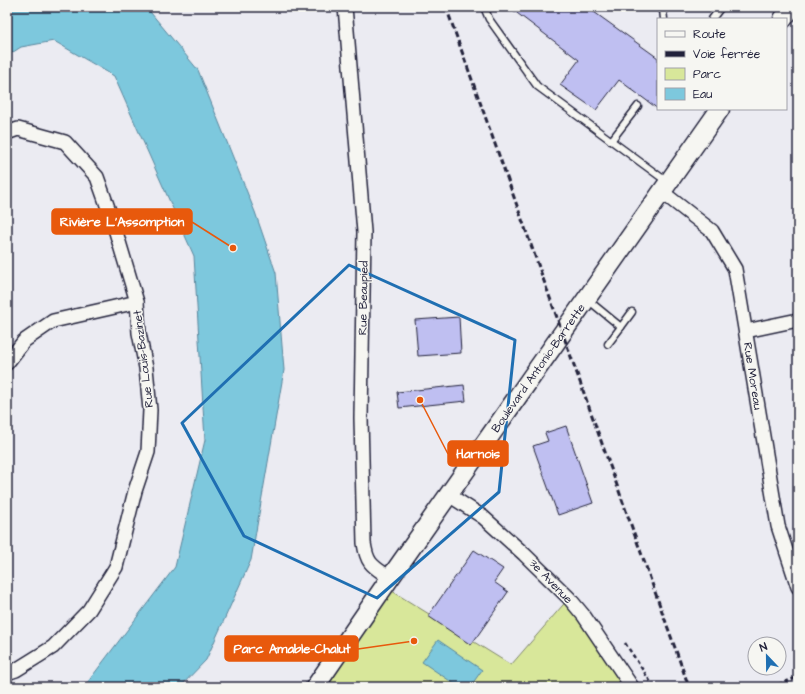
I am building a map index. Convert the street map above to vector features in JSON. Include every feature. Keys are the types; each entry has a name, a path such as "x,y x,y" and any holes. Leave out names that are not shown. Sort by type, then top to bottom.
{"street":[{"name":"Rue Beaupied","path":"345,7 364,232 361,418 364,543 370,564 390,578"},
{"path":"785,18 792,7"},
{"name":"Boulevard Antonio-Barrette","path":"315,687 719,110"},
{"name":"Rue Louis-Bazinet","path":"7,133 18,129 65,142 97,178 113,222 137,302 139,333 146,368 150,410 148,452 135,491 116,567 89,610 53,647 16,670 7,673"},
{"name":"Rue Moreau","path":"665,188 712,231 735,269 778,526 798,587"},
{"path":"7,363 24,341 53,321 137,302"},
{"path":"746,331 798,320"},
{"name":"3e Avenue","path":"449,495 483,517 569,598 584,616 632,687"}],"lane":[{"path":"484,7 489,19 537,86 612,141 665,188"},
{"path":"713,18 720,7"},
{"path":"662,8 664,18"},
{"path":"612,141 638,106"},
{"path":"587,299 621,327"},
{"path":"608,344 632,312"}],"path":[{"path":"625,643 654,687"},
{"path":"772,687 798,677"}],"highlighted area":[{"path":"349,265 515,340 499,492 377,598 244,536 182,423"}],"green space":[{"path":"392,591 511,665 569,598 632,687 321,687"}],"water":[{"path":"7,7 143,7 151,13 198,70 255,212 276,273 284,370 251,560 206,660 180,687 84,687 175,567 205,440 194,256 114,76 54,41 21,47 7,56"},
{"path":"438,640 482,670 470,687 459,687 422,662"}],"building":[{"path":"509,7 587,7 657,57 657,108 619,80 596,110 560,85 579,60"},
{"path":"459,317 461,353 418,356 415,320"},
{"path":"464,385 466,401 399,408 397,392"},
{"path":"566,426 593,503 558,515 533,446 548,441 545,433"},
{"path":"474,550 503,569 494,582 508,592 471,645 428,616"}],"railway":[{"path":"446,7 689,687"}],"place":[{"name":"Rivière L'Assomption","path":"233,248"},
{"name":"Harnois","path":"420,400"},
{"name":"Parc Amable-Chalut","path":"414,641"}]}
